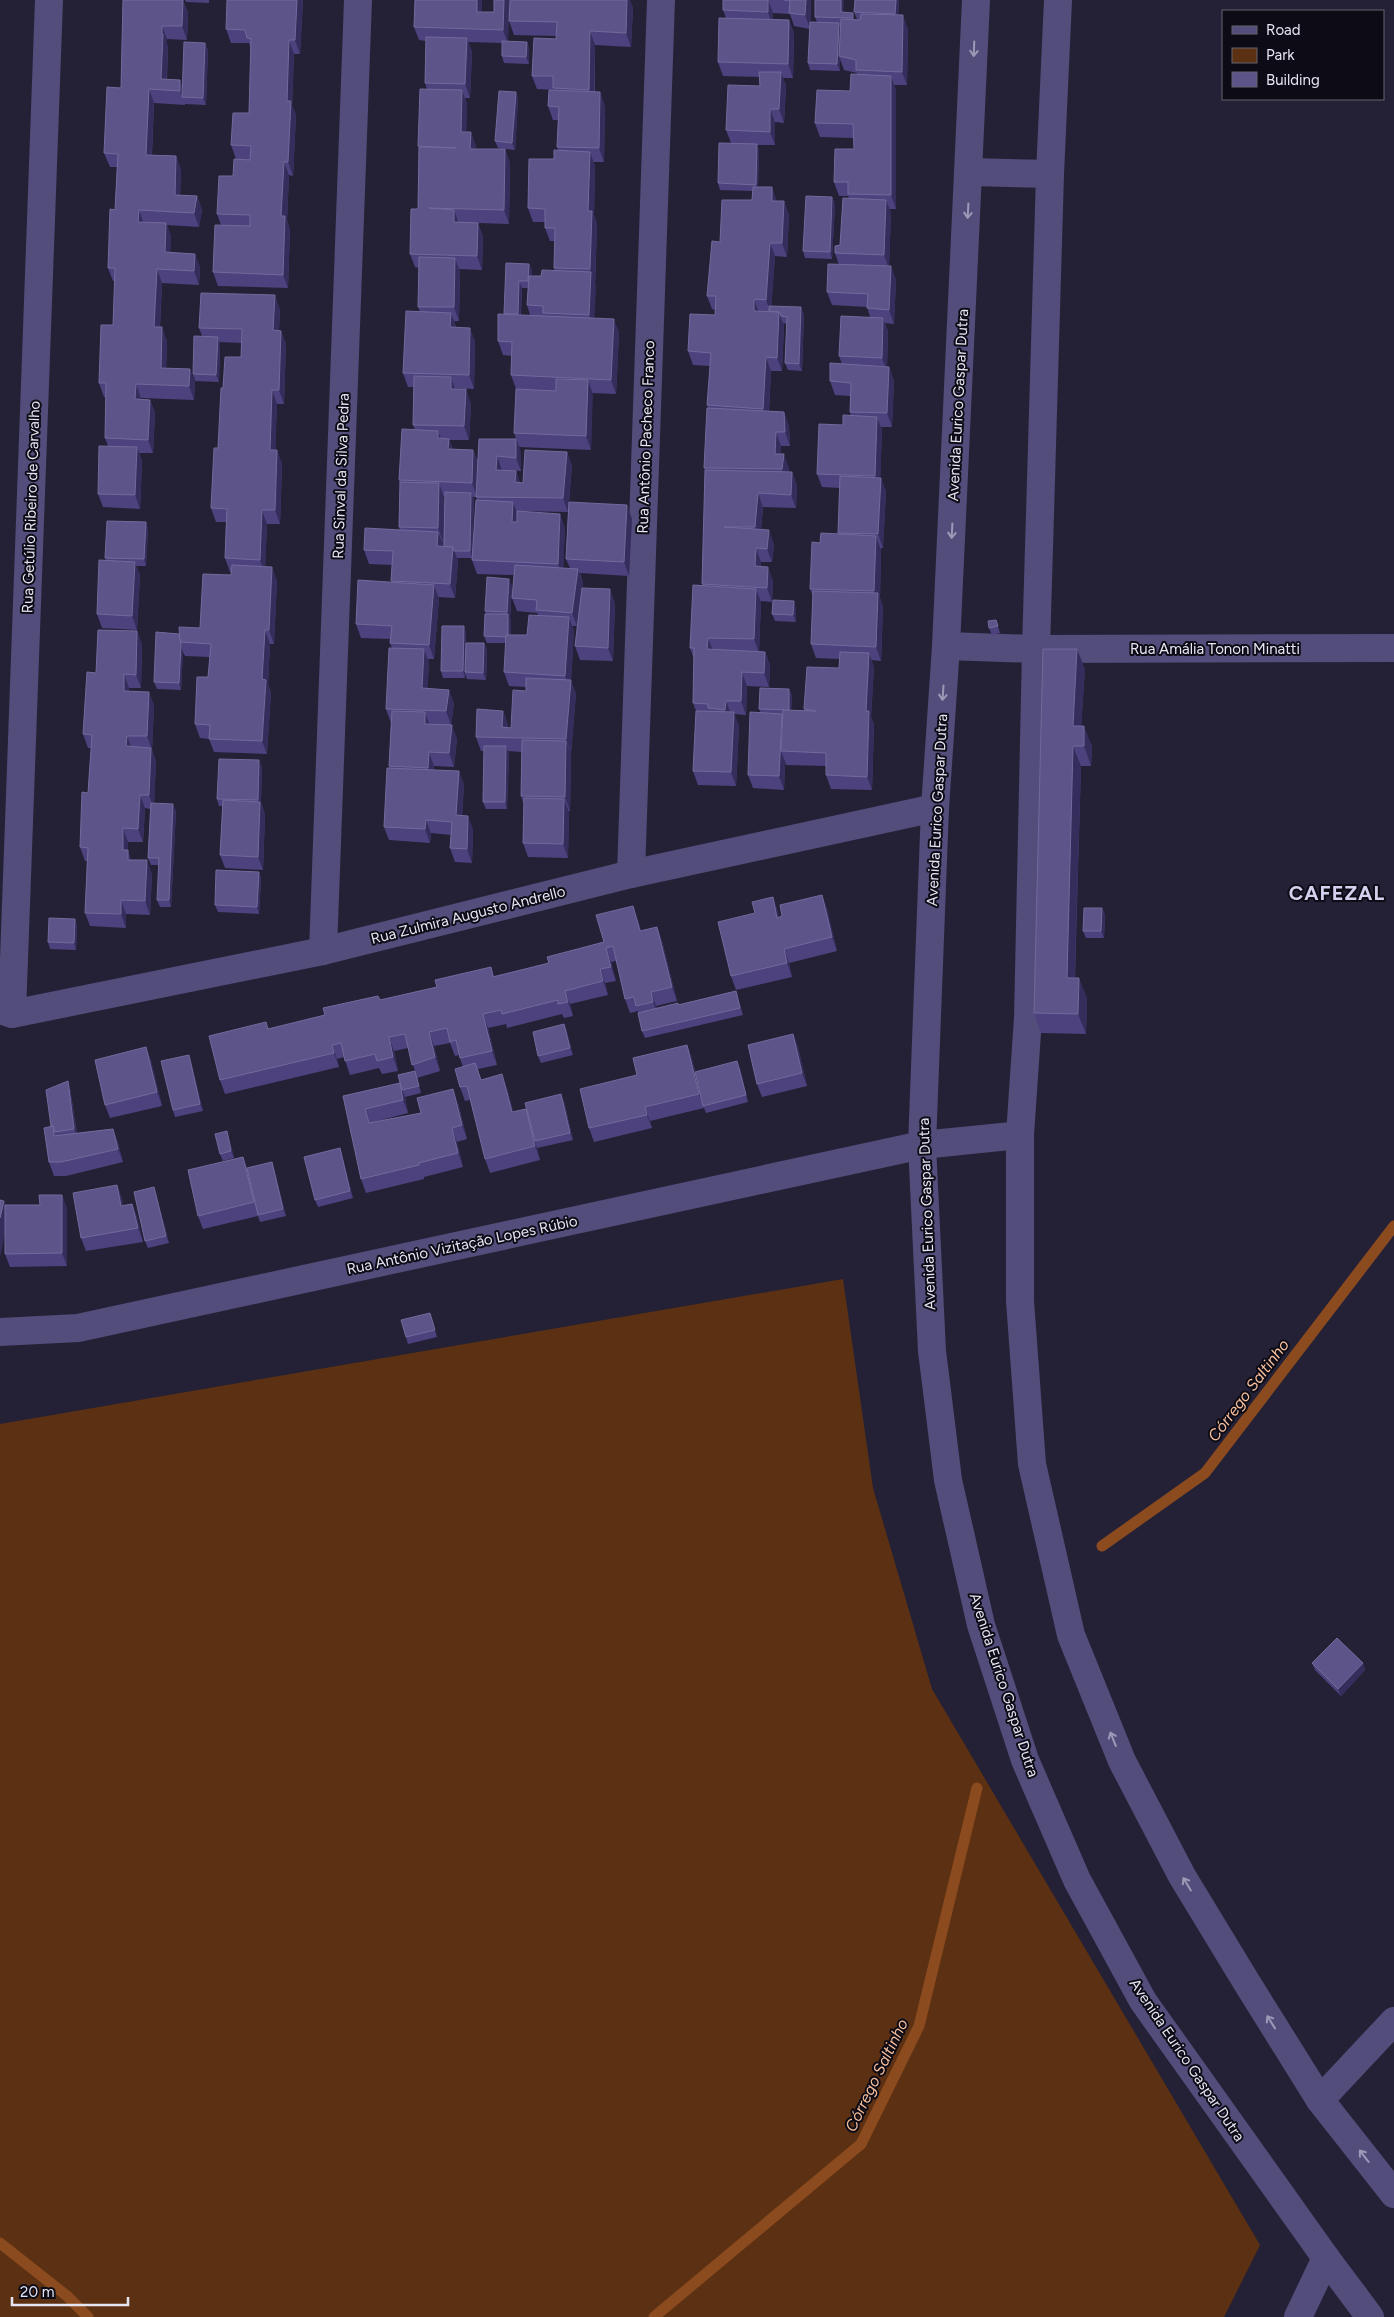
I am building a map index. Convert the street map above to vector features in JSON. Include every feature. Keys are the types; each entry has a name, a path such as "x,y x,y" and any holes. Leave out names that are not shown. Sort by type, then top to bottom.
{"street":[{"name":"Rua Getúlio Ribeiro de Carvalho","path":"6,1012 50,0"},
{"name":"Rua Sinval da Silva Pedra","path":"323,951 358,0"},
{"name":"Rua Antônio Pacheco Franco","path":"632,874 661,0"},
{"name":"Avenida Eurico Gaspar Dutra","path":"976,0 970,172 946,646 935,808 922,1145 932,1350 948,1480 981,1625 1025,1760 1077,1880 1143,2001 1370,2317"},
{"path":"1058,0 1050,174 1036,649 1028,1018 1020,1135 1020,1301 1032,1464 1071,1635 1122,1761 1182,1876 1320,2100 1394,2194"},
{"path":"970,172 1050,174"},
{"name":"Rua Amália Tonon Minatti","path":"946,646 1036,649 1394,648"},
{"name":"Rua Zulmira Augusto Andrello","path":"6,1012 323,951 632,874 935,808"},
{"name":"Rua Antônio Vizitação Lopes Rúbio","path":"0,1332 78,1328 922,1145 1020,1135"},
{"path":"1320,2100 1394,2021"},
{"path":"1298,2317 1326,2258"}],"green space":[{"path":"843,1279 873,1488 932,1689 1260,2245 1224,2317 0,2317 0,1424"}],"building":[{"path":"123,0 183,0 182,26 162,26 161,79 180,80 180,91 149,89 146,155 176,156 175,195 197,196 194,213 139,210 138,222 166,223 165,252 195,254 194,271 157,269 154,327 162,327 161,368 190,369 189,386 136,384 135,399 150,400 148,440 105,438 106,383 99,383 101,325 113,325 115,268 108,268 110,209 115,210 118,154 104,153 107,87 121,88"},
{"path":"227,0 297,0 295,40 289,40 287,101 291,101 288,162 284,162 281,216 285,216 283,275 213,272 215,225 250,226 250,215 217,214 219,176 233,176 234,159 250,160 251,146 231,145 233,113 249,113 251,39 247,38 245,30 226,29"},
{"path":"415,0 477,0 477,12 494,12 494,0 504,0 503,30 414,27"},
{"path":"510,0 627,0 626,33 590,31 589,90 553,88 553,76 532,76 534,38 556,39 557,22 509,21"},
{"path":"723,0 768,0 768,12 723,10"},
{"path":"790,0 806,0 805,15 789,13"},
{"path":"815,0 841,0 841,12 853,13 853,18 815,17"},
{"path":"855,0 896,0 895,14 854,12"},
{"path":"861,14 903,15 902,72 856,70 856,60 839,56 841,19 860,20"},
{"path":"719,18 789,20 788,64 718,62"},
{"path":"810,22 839,23 837,64 808,63"},
{"path":"426,37 467,38 465,84 425,83"},
{"path":"502,41 527,42 526,57 502,56"},
{"path":"184,42 205,43 203,98 182,97"},
{"path":"759,72 781,72 779,109 770,109 770,132 726,130 728,85 760,86"},
{"path":"851,74 891,76 891,195 848,194 848,182 834,182 835,149 854,149 853,124 815,123 817,90 850,91"},
{"path":"420,89 462,90 461,132 471,132 470,149 505,149 504,210 429,208 454,210 454,222 478,223 477,256 410,254 411,209 418,209 419,147 456,148 418,146"},
{"path":"549,90 600,92 599,148 557,147 559,107 548,106"},
{"path":"499,91 516,92 512,143 495,141"},
{"path":"719,143 757,144 756,185 718,183"},
{"path":"554,150 590,152 588,211 592,211 590,269 554,268 555,228 545,228 545,209 528,208 529,159 554,159"},
{"path":"753,187 772,187 772,201 784,201 782,243 770,243 766,300 754,299 754,311 779,312 777,358 766,357 763,409 707,405 711,353 688,351 690,314 715,315 716,296 707,296 712,241 720,242 722,200 752,200"},
{"path":"806,196 832,197 830,252 803,251"},
{"path":"843,198 886,200 884,255 835,253 835,246 840,245"},
{"path":"419,257 455,258 454,307 418,307"},
{"path":"506,263 529,264 528,281 519,281 518,314 504,314"},
{"path":"828,264 891,266 889,310 867,308 868,294 827,292"},
{"path":"542,270 591,272 589,315 543,313 543,306 527,305 529,276 541,276"},
{"path":"201,293 275,295 273,330 281,331 279,390 272,390 270,450 277,450 275,510 262,510 260,560 225,558 227,509 211,508 214,448 218,448 221,388 223,388 225,357 241,357 242,329 199,328"},
{"path":"769,306 801,307 799,364 785,363 787,317 781,316 779,312 769,311"},
{"path":"406,311 451,313 450,327 470,328 469,375 403,373"},
{"path":"498,314 614,319 611,380 511,375 512,342 498,341"},
{"path":"841,316 883,318 882,358 839,356"},
{"path":"194,336 218,337 216,375 193,374"},
{"path":"830,363 889,367 887,413 850,412 851,383 830,381"},
{"path":"414,376 451,377 451,389 466,389 464,426 413,425"},
{"path":"556,379 588,380 586,436 514,433 516,389 556,391"},
{"path":"707,408 784,412 785,432 776,432 775,454 784,454 782,469 704,468"},
{"path":"843,415 877,417 875,476 817,474 819,424 843,425"},
{"path":"402,429 438,431 438,438 449,439 448,449 473,450 472,483 399,480"},
{"path":"479,439 516,439 516,458 497,456 496,470 516,471 515,482 523,483 525,450 567,452 563,498 476,497"},
{"path":"99,446 137,447 135,495 98,494"},
{"path":"705,470 792,472 791,495 758,493 755,527 724,527 769,530 767,549 756,548 755,566 768,567 767,588 702,584"},
{"path":"840,476 881,478 878,534 838,533"},
{"path":"400,482 439,483 438,528 399,527"},
{"path":"445,492 471,493 470,551 454,551 453,547 444,547"},
{"path":"476,500 513,502 512,522 517,522 517,511 560,514 558,564 472,560"},
{"path":"569,502 627,505 624,562 566,559"},
{"path":"107,521 146,522 144,559 105,558"},
{"path":"365,528 438,532 437,546 453,547 450,584 391,581 393,551 364,550"},
{"path":"821,533 876,536 874,591 810,589 812,542 820,543"},
{"path":"99,560 135,562 132,616 97,614"},
{"path":"232,565 272,567 269,630 265,630 262,679 266,680 262,741 209,739 210,725 195,724 197,677 208,677 211,644 180,642 179,627 200,628 203,574 231,575"},
{"path":"515,565 578,569 572,613 536,610 537,600 512,598"},
{"path":"487,577 509,579 507,612 485,611"},
{"path":"358,580 434,585 429,645 390,643 392,626 356,624"},
{"path":"693,585 756,589 754,639 708,638 707,649 765,652 764,673 742,672 741,701 726,701 725,710 708,708 708,704 693,703 694,648 690,648"},
{"path":"582,588 610,589 608,648 575,646"},
{"path":"813,591 878,593 876,647 811,644"},
{"path":"773,600 794,601 793,615 772,614"},
{"path":"485,614 508,614 508,635 506,637 484,636"},
{"path":"529,615 569,617 565,676 504,672 506,635 527,635"},
{"path":"996,620 998,626 989,628 988,621"},
{"path":"442,626 464,626 463,671 441,671"},
{"path":"98,630 137,631 136,675 124,674 124,691 149,692 147,736 127,736 126,746 151,748 149,795 140,795 138,829 123,828 123,850 128,850 128,860 147,860 145,901 121,900 121,914 85,913 88,848 80,847 82,792 88,793 92,735 83,734 87,672 96,673"},
{"path":"156,632 179,634 181,645 179,683 154,682"},
{"path":"466,643 484,643 483,673 465,672"},
{"path":"389,648 424,649 422,688 449,690 446,711 386,709"},
{"path":"1043,649 1077,649 1073,726 1084,726 1084,746 1073,746 1067,978 1079,978 1078,1014 1034,1013"},
{"path":"840,652 869,653 866,711 869,711 867,777 826,775 826,753 781,751 783,710 816,711 804,709 807,667 839,668"},
{"path":"526,678 571,680 566,739 476,737 477,709 503,711 502,727 511,728 513,690 526,691"},
{"path":"760,688 789,689 789,710 759,709"},
{"path":"392,711 425,712 425,724 452,725 449,753 429,752 428,768 389,766"},
{"path":"696,711 734,712 731,772 693,771"},
{"path":"750,712 782,714 779,776 748,775"},
{"path":"522,740 566,741 565,797 521,796"},
{"path":"484,746 506,746 505,802 483,802"},
{"path":"219,759 259,760 258,800 217,799"},
{"path":"387,768 459,771 456,815 468,816 467,849 450,848 452,822 426,820 425,829 384,827"},
{"path":"524,798 564,799 563,844 523,843"},
{"path":"223,800 260,802 258,857 220,855"},
{"path":"151,803 173,804 169,900 157,900 159,858 148,858"},
{"path":"216,870 259,872 257,907 215,905"},
{"path":"822,895 832,937 784,949 787,963 731,976 718,922 755,913 752,902 773,897 777,918 782,916 780,905"},
{"path":"633,906 640,931 657,927 672,987 651,992 653,1002 636,1006 634,997 625,999 613,946 606,948 611,967 600,969 603,981 565,991 568,1002 558,1004 558,1000 502,1014 501,1010 483,1014 492,1051 460,1058 456,1040 450,1042 447,1028 429,1032 435,1057 412,1065 405,1034 389,1037 393,1057 377,1061 375,1054 345,1061 341,1043 332,1045 334,1053 220,1080 209,1036 266,1022 268,1029 325,1015 323,1008 378,996 380,1000 437,987 435,980 491,967 493,977 549,963 547,957 604,942 596,915"},
{"path":"1084,908 1102,908 1101,931 1083,931"},
{"path":"49,918 75,919 74,943 48,942"},
{"path":"736,991 740,1008 642,1031 638,1013"},
{"path":"564,1024 570,1048 538,1056 533,1032"},
{"path":"793,1034 802,1073 757,1084 748,1045"},
{"path":"687,1045 699,1094 645,1107 647,1115 589,1128 580,1089 637,1075 633,1058"},
{"path":"146,1047 157,1092 105,1105 95,1060"},
{"path":"189,1055 200,1104 173,1110 161,1061"},
{"path":"737,1061 746,1095 703,1106 695,1072"},
{"path":"475,1063 481,1080 502,1074 512,1112 526,1109 535,1146 485,1159 467,1086 460,1087 455,1069"},
{"path":"415,1071 419,1086 402,1090 398,1075"},
{"path":"68,1081 74,1129 55,1132 53,1126 51,1126 46,1090"},
{"path":"400,1083 403,1100 365,1109 369,1123 421,1113 417,1098 453,1089 462,1125 452,1128 458,1153 361,1179 343,1096"},
{"path":"561,1094 570,1133 535,1141 525,1103"},
{"path":"53,1126 54,1136 113,1129 118,1149 61,1162 49,1162 44,1128"},
{"path":"227,1131 231,1151 220,1154 215,1134"},
{"path":"340,1148 350,1191 315,1200 304,1157"},
{"path":"243,1157 254,1202 198,1216 188,1170"},
{"path":"272,1162 283,1209 258,1215 247,1168"},
{"path":"117,1185 121,1206 132,1204 138,1228 81,1238 73,1193"},
{"path":"154,1187 166,1236 145,1241 134,1192"},
{"path":"39,1195 62,1195 62,1253 5,1254 5,1205 40,1205"},
{"path":"0,1200 4,1201 0,1218"},
{"path":"430,1313 435,1330 406,1337 401,1320"},
{"path":"1337,1638 1363,1663 1338,1689 1312,1663"}],"waterway":[{"name":"Córrego Saltinho","path":"1102,1546 1205,1473 1394,1226"},
{"name":"Córrego Saltinho","path":"654,2317 861,2144 919,2026 977,1788"},
{"name":"Córrego Saltinho","path":"0,2243 67,2296 88,2317"}],"district":[{"name":"CAFEZAL","path":"1337,893"}]}
